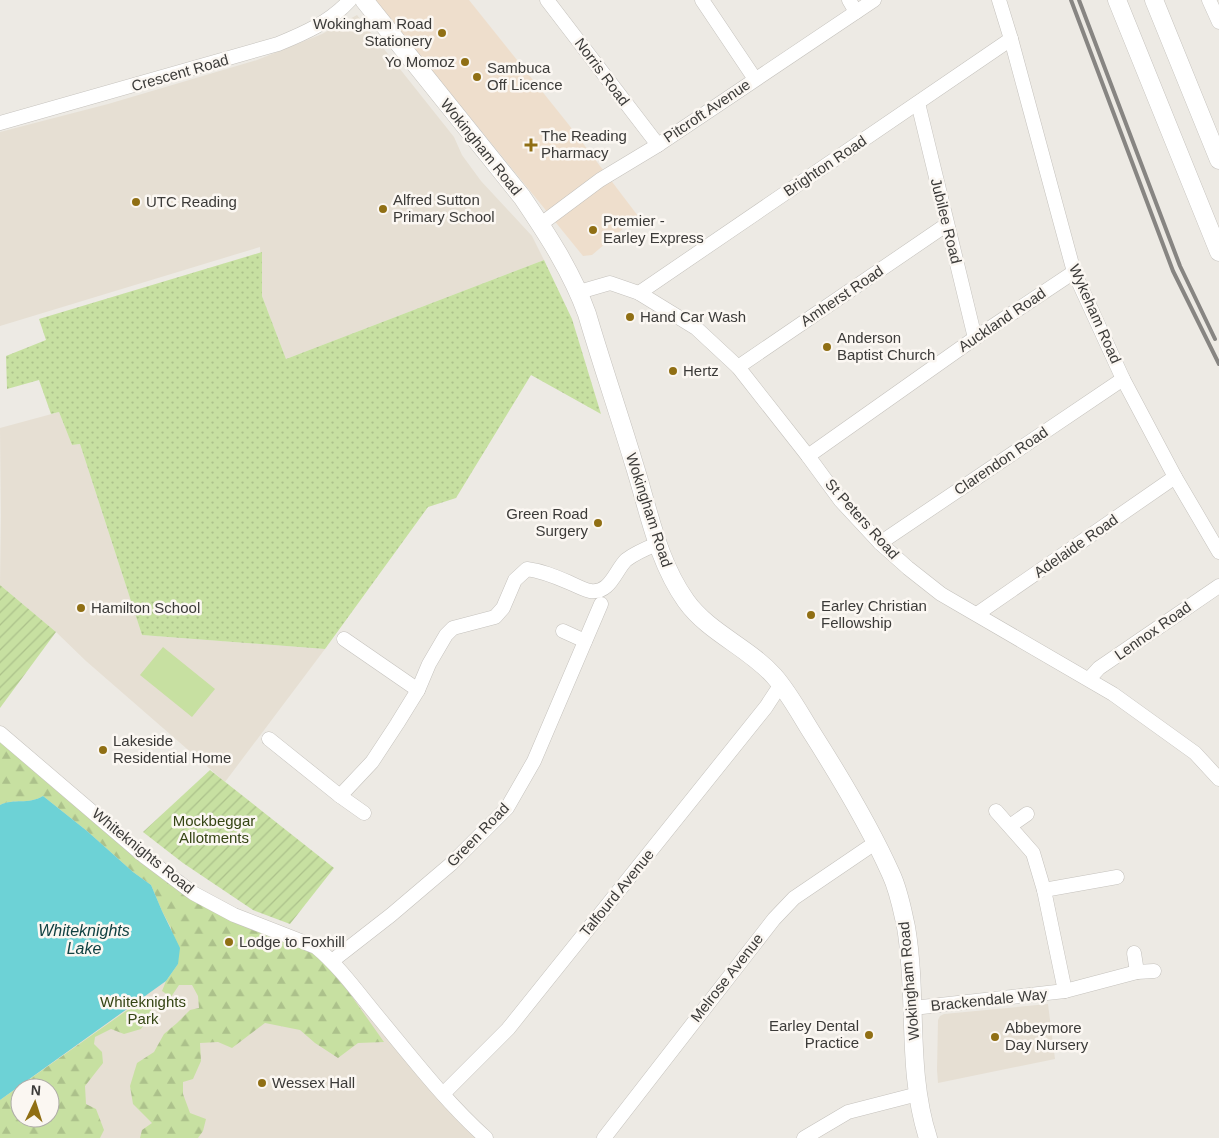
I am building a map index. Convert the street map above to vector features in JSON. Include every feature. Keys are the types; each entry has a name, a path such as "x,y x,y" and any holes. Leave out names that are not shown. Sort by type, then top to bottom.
{"main road":[{"name":"Wokingham Road","path":"364,0 522,197 541,224 579,292 634,462 657,544 668,570 687,603 706,623 756,658 781,684 839,776 892,875 900,898 909,944 918,1094 928,1138"},
{"path":"1118,0 1219,252"},
{"path":"1154,0 1219,160"}],"street":[{"name":"Crescent Road","path":"0,123 278,44 308,32 343,8 350,0"},
{"name":"Norris Road","path":"547,0 658,145"},
{"path":"702,0 755,79"},
{"name":"Pitcroft Avenue","path":"541,224 600,180 658,145 755,79 853,6 874,0"},
{"name":"Wykeham Road","path":"999,0 1074,272 1123,379 1175,477 1219,552"},
{"path":"1209,0 1219,22"},
{"name":"Brighton Road","path":"639,293 1011,39"},
{"name":"Jubilee Road","path":"918,103 946,225 975,338"},
{"name":"Amherst Road","path":"738,367 946,225"},
{"name":"Auckland Road","path":"808,456 975,338 1074,272"},
{"name":"St Peters Road","path":"579,292 610,283 639,293 696,328 738,367 841,501 880,543 908,568 941,594 1113,694 1195,753 1219,779"},
{"name":"Clarendon Road","path":"880,543 1123,379"},
{"name":"Adelaide Road","path":"977,614 1175,477"},
{"path":"340,796 372,762 418,690 429,664 446,634 453,628 495,617 502,608 515,580 527,569 540,571 591,591 601,589 611,583 617,571 627,560 633,555 657,544"},
{"name":"Lennox Road","path":"1089,679 1099,668 1219,586"},
{"name":"Green Road","path":"332,961 391,915 451,864 507,808 534,761 601,604"},
{"path":"563,631 585,641"},
{"path":"344,639 418,690"},
{"name":"Talfourd Avenue","path":"443,1094 508,1029 766,707 781,684"},
{"name":"Whiteknights Road","path":"0,733 156,865 193,893 234,915 316,947 332,961 443,1094 486,1138"},
{"path":"269,739 364,813"},
{"name":"Brackendale Way","path":"996,811 1033,853 1044,890 1065,991"},
{"path":"1010,826 1027,814"},
{"name":"Melrose Avenue","path":"604,1138 774,919 794,898 875,843"},
{"path":"1044,890 1117,877"},
{"path":"1134,953 1137,972"},
{"name":"Brackendale Way","path":"913,1008 1065,991 1137,972 1154,971"},
{"path":"804,1138 848,1112 918,1094"}],"shaded area":[{"path":"375,0 469,0 569,125 638,216 592,255 583,256"},
{"path":"357,15 454,137 462,155 481,181 532,236 544,260 286,359 262,296 260,247 0,326 0,132 108,104 257,60 322,34"},
{"name":"Hamilton School","path":"59,412 72,445 80,444 142,635 325,649 225,782 86,661 56,632 0,585 0,428"},
{"name":"Whiteknights Park","path":"0,738 204,907 257,931 313,949 485,1138 0,1138"},
{"name":"Abbeymore Day Nursery","path":"1048,1004 1055,1059 938,1083 938,1020 940,1016 944,1014"}],"green space":[{"path":"262,252 262,296 286,359 544,260 572,319 601,414 531,375 456,498 428,507 325,649 142,635 80,444 72,445 59,412 51,414 39,380 7,389 6,356 46,340 39,319"},
{"path":"0,585 56,632 0,708"},
{"path":"163,647 215,689 192,717 140,675"},
{"path":"0,737 162,874 204,907 230,920 313,949 329,964 384,1042 358,1043 338,1058 315,1043 300,1030 265,1023 232,1048 218,1042 200,1043 201,1061 193,1079 183,1082 183,1094 190,1113 206,1119 203,1131 198,1138 140,1138 142,1130 152,1123 133,1104 130,1086 137,1063 154,1052 164,1034 190,1010 199,1008 198,996 192,985 179,985 171,997 162,991 166,981 178,964 171,928 151,885 43,796 37,799 0,805"},
{"name":"Mockbeggar Allotments","path":"210,770 334,868 290,924 253,910 183,863 143,832"},
{"path":"143,999 148,1003 152,1013 141,1029 124,1034 111,1029 95,1037 94,1044 102,1052 103,1063 85,1086 86,1104 96,1109 104,1130 100,1138 0,1138 0,1100 10,1093 10,1128 60,1128 60,1078 31,1078"}],"water":[{"name":"Whiteknights Lake","path":"43,796 151,885 180,948 178,964 166,981 31,1078 10,1078 10,1093 0,1100 0,805 37,799"}],"railway":[{"path":"1071,0 1173,271 1219,364"},
{"path":"1079,0 1180,266 1215,339"}],"place":[{"name":"Wokingham Road Stationery","path":"442,33"},
{"name":"Yo Momoz","path":"465,62"},
{"name":"Sambuca Off Licence","path":"477,77"},
{"name":"The Reading Pharmacy","path":"531,145"},
{"name":"UTC Reading","path":"136,202"},
{"name":"Alfred Sutton Primary School","path":"383,209"},
{"name":"Premier - Earley Express","path":"593,230"},
{"name":"Hand Car Wash","path":"630,317"},
{"name":"Anderson Baptist Church","path":"827,347"},
{"name":"Hertz","path":"673,371"},
{"name":"Green Road Surgery","path":"598,523"},
{"name":"Hamilton School","path":"81,608"},
{"name":"Earley Christian Fellowship","path":"811,615"},
{"name":"Lakeside Residential Home","path":"103,750"},
{"name":"Lodge to Foxhill","path":"229,942"},
{"name":"Earley Dental Practice","path":"869,1035"},
{"name":"Abbeymore Day Nursery","path":"995,1037"},
{"name":"Wessex Hall","path":"262,1083"}]}
